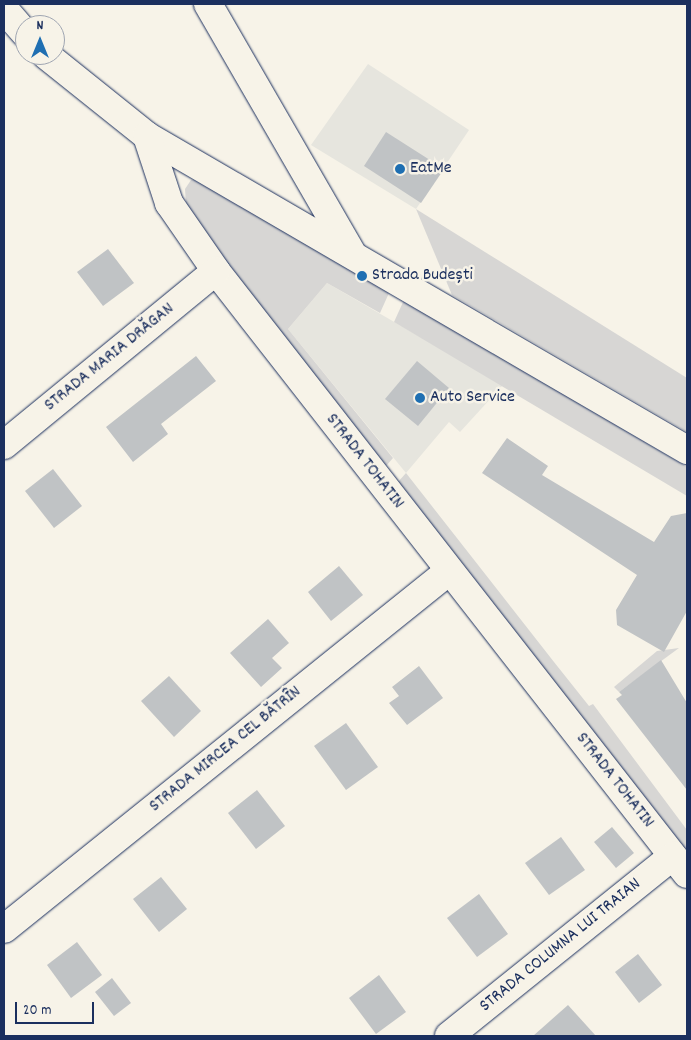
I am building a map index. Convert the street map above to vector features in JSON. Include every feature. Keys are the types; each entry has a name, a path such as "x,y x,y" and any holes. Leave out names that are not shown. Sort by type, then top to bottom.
{"street":[{"path":"208,4 351,252"},
{"path":"4,9 15,22"},
{"path":"58,65 147,136 351,252 687,450"},
{"name":"STRADA TOHATIN","path":"147,136 169,203 216,271 680,865"},
{"name":"STRADA MARIA DRĂGAN","path":"4,445 216,271"},
{"name":"STRADA MIRCEA CEL BĂTRÎN","path":"4,929 449,571"},
{"name":"STRADA COLUMNA LUI TRAIAN","path":"449,1036 680,865"}],"shaded area":[{"path":"368,64 469,130 416,209 311,145"},
{"path":"202,179 389,293 380,313 327,283 288,329 393,458 386,466 226,265 186,204 185,189 191,180"},
{"path":"416,209 687,378 687,432 452,295"},
{"path":"327,283 503,385 460,432 449,422 406,473 288,329"},
{"path":"404,300 687,467 687,496 394,322"},
{"path":"406,473 589,706 593,704 687,830 687,853 398,482"},
{"path":"679,648 619,692 614,687 657,651"}],"building":[{"path":"386,132 444,169 421,203 364,166"},
{"path":"108,249 134,283 103,306 77,272"},
{"path":"196,356 216,381 161,424 168,434 133,462 106,427"},
{"path":"417,361 449,388 418,426 385,399"},
{"path":"507,438 548,466 542,475 654,542 671,516 687,513 687,611 664,652 617,625 616,610 637,575 482,473"},
{"path":"53,469 82,506 54,528 25,491"},
{"path":"339,566 363,595 331,621 308,592"},
{"path":"268,619 289,643 272,658 282,668 261,687 230,653"},
{"path":"661,660 687,703 687,790 616,699 622,695 619,692"},
{"path":"419,666 443,698 407,725 389,703 399,696 392,687"},
{"path":"169,676 201,711 174,737 141,701"},
{"path":"346,723 378,767 346,790 314,746"},
{"path":"257,790 285,826 256,849 228,813"},
{"path":"612,827 634,853 616,868 594,842"},
{"path":"561,837 585,870 549,895 525,863"},
{"path":"161,877 187,909 159,932 133,899"},
{"path":"479,894 508,934 477,957 447,918"},
{"path":"77,942 102,975 71,998 47,965"},
{"path":"638,954 662,985 639,1003 615,972"},
{"path":"379,975 406,1012 376,1034 349,998"},
{"path":"112,978 131,1003 114,1016 95,992"},
{"path":"568,1005 596,1036 533,1036"}],"place":[{"name":"EatMe","path":"400,169"},
{"name":"Strada Budești","path":"362,276"},
{"name":"Auto Service","path":"420,398"}]}
